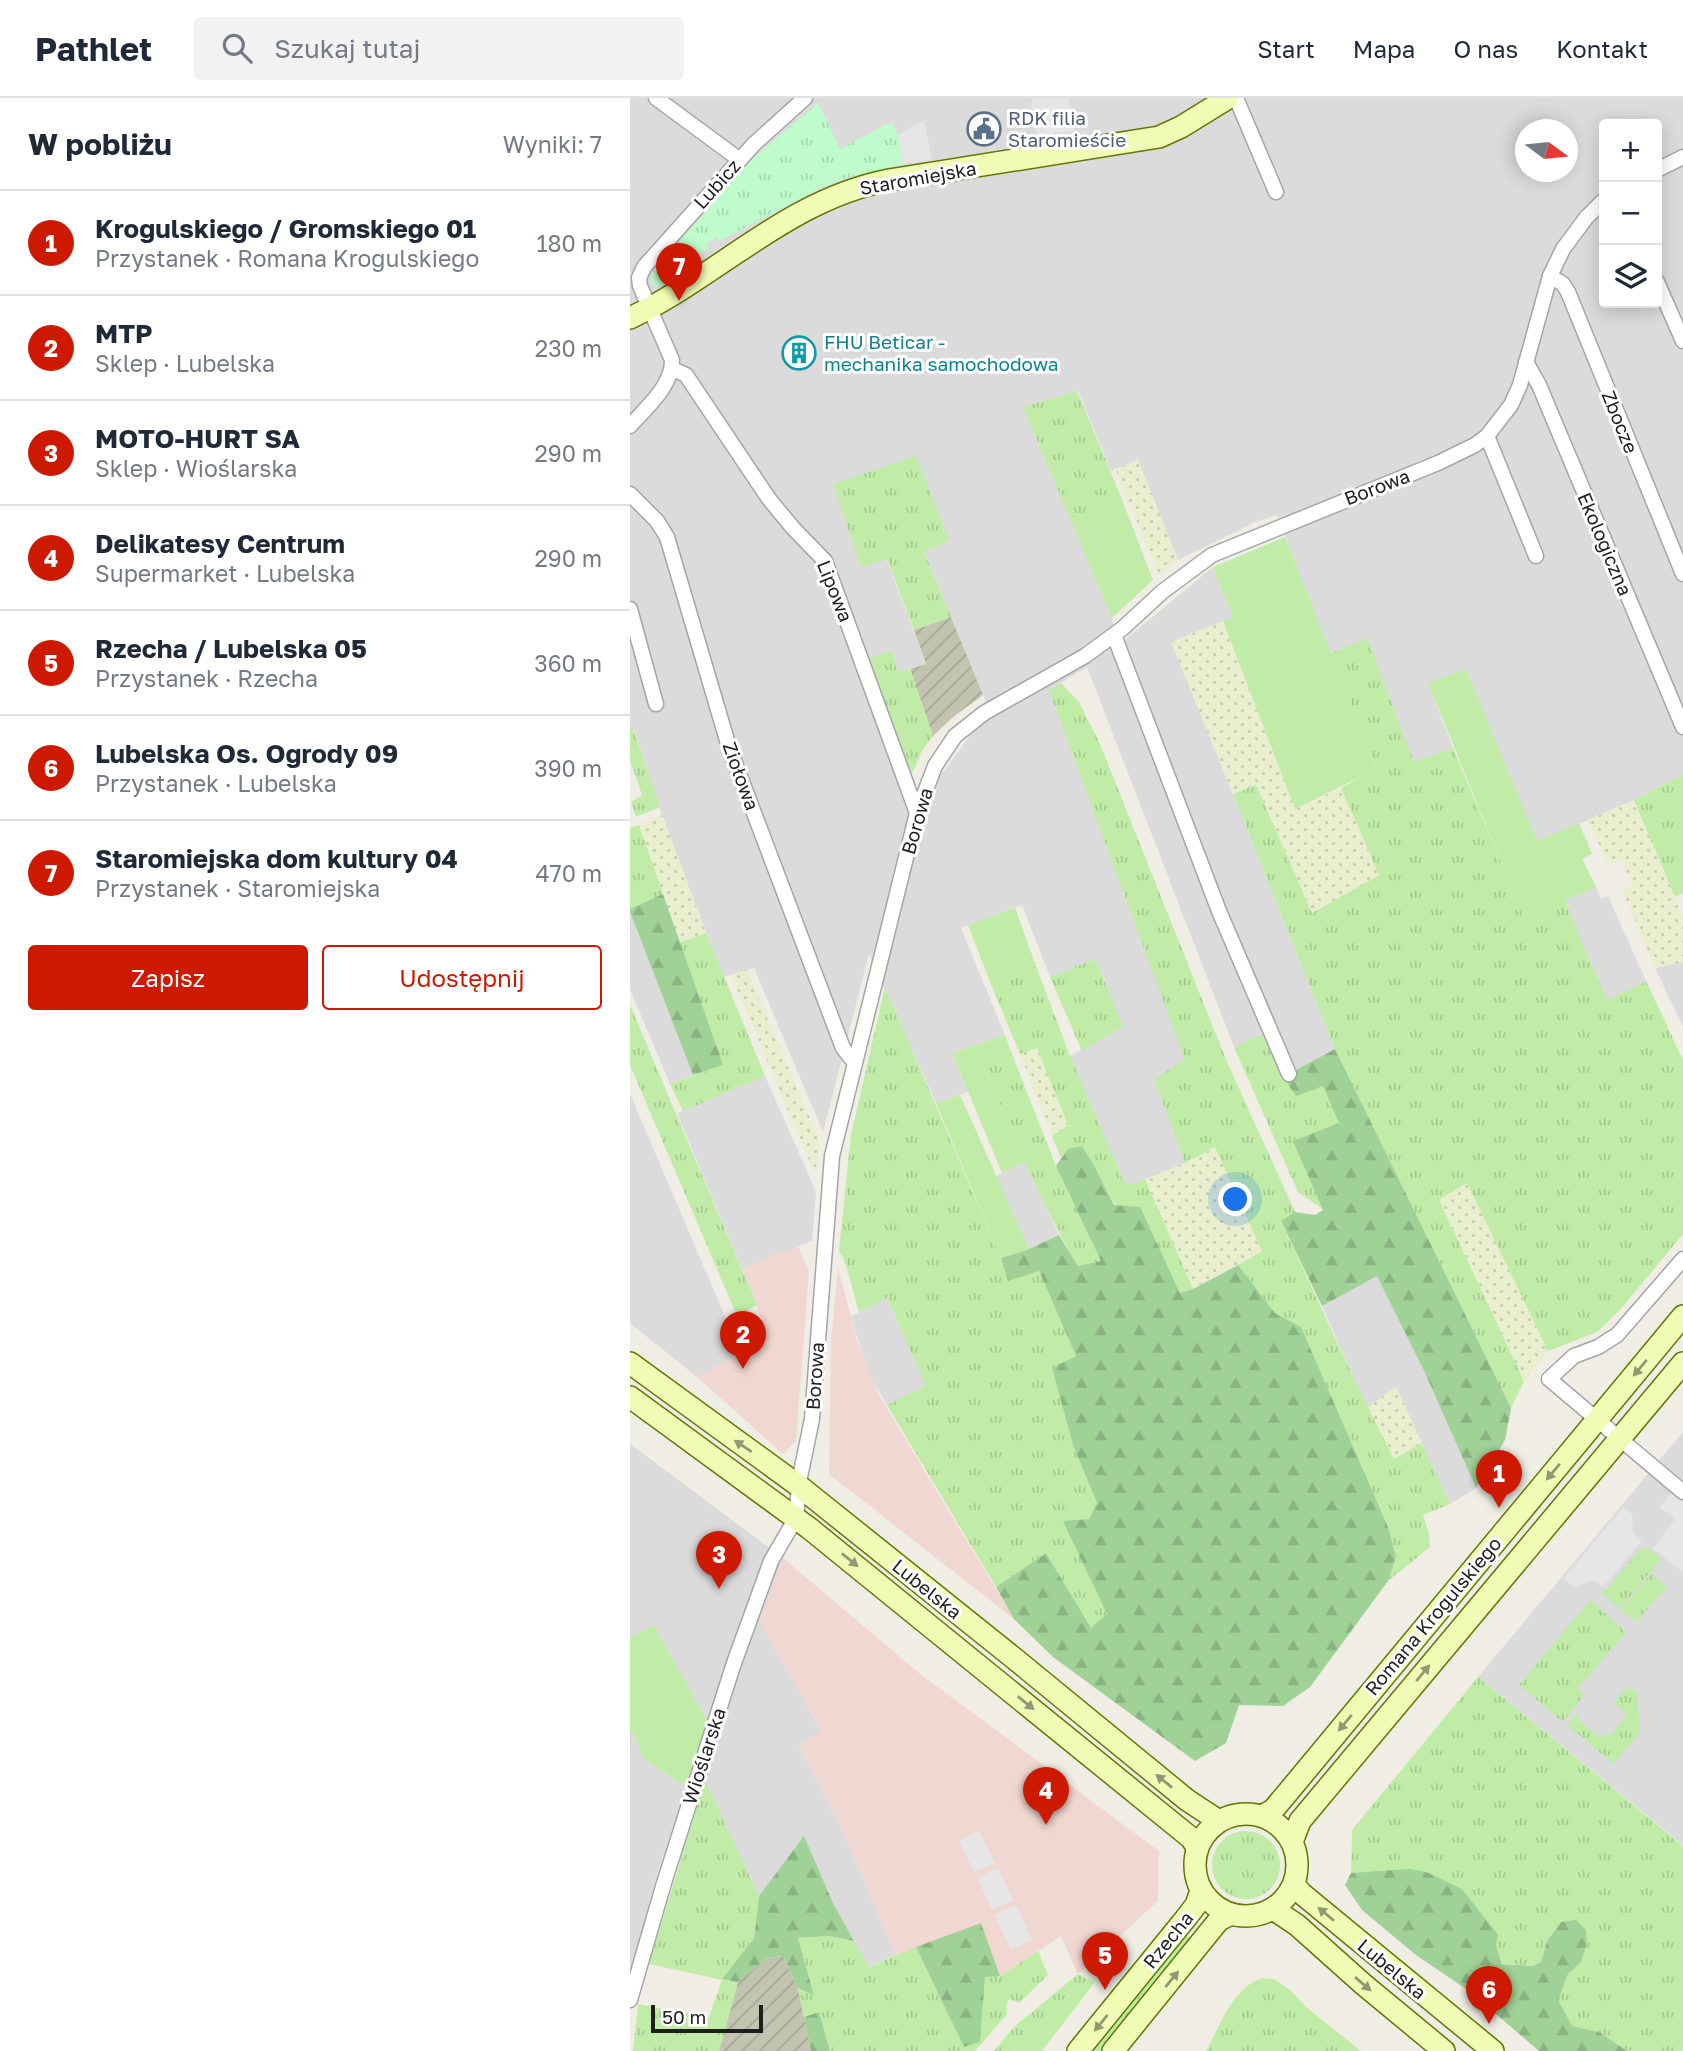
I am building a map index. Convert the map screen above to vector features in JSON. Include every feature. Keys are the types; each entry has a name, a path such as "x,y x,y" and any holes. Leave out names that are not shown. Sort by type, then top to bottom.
{"main road":[{"name":"Staromiejska","path":"640,314 788,218 845,191 889,180 1158,137 1181,127 1228,98"},
{"name":"Romana Krogulskiego","path":"1262,1816 1273,1810 1683,1316"},
{"name":"Lubelska","path":"630,1363 799,1486 1187,1800 1219,1821"},
{"name":"Romana Krogulskiego","path":"1292,1842 1300,1821 1683,1363"},
{"name":"Lubelska","path":"630,1397 796,1518 1132,1789 1191,1838 1198,1847"},
{"path":"1239,1814 1262,1816 1278,1825 1292,1842 1297,1866 1294,1884 1284,1900 1273,1909 1249,1917 1231,1914 1213,1905 1201,1891 1195,1874 1198,1847 1208,1830 1219,1821 1239,1814"},
{"name":"Lubelska","path":"1294,1884 1301,1893 1493,2051"},
{"name":"Rzecha","path":"1078,2051 1191,1911 1201,1891"},
{"name":"Lubelska","path":"1273,1909 1297,1925 1444,2051"},
{"name":"Rzecha","path":"1113,2051 1219,1920 1231,1914"}],"street":[{"path":"656,98 740,160"},
{"name":"Lubicz","path":"673,369 672,360 640,314 634,279 763,134 805,98"},
{"path":"1236,98 1276,192"},
{"path":"1662,168 1683,157"},
{"name":"Borowa","path":"796,1518 799,1486 812,1419 832,1156 917,813 935,766 955,736 984,713 1085,656 1114,635 1162,592 1212,555 1438,463 1488,436 1511,405 1550,276 1563,250 1586,218 1599,206"},
{"name":"Zbocze","path":"1550,276 1563,284 1568,292 1683,575"},
{"path":"1662,293 1683,341"},
{"name":"Ekologiczna","path":"1526,362 1539,385 1683,727"},
{"path":"630,426 662,388 673,369"},
{"name":"Lipowa","path":"673,369 686,375 781,515 825,561 917,813"},
{"path":"1488,436 1536,556"},
{"name":"Ziołowa","path":"630,494 657,521 667,537 729,747 843,1048 854,1062"},
{"path":"630,609 656,704"},
{"path":"1114,635 1219,911 1289,1074"},
{"path":"1683,1259 1617,1335 1598,1348 1573,1356 1549,1379 1683,1492"},
{"name":"Wioślarska","path":"630,2000 733,1666 771,1561 796,1518"}],"shaded area":[{"path":"630,98 1683,98 1683,775 1634,800 1537,842 1466,669 1428,683 1453,748 1414,762 1367,639 1330,654 1277,515 1253,523 1178,560 1138,460 1111,471 1078,391 1023,407 1112,618 1116,647 1213,567 1233,617 1172,642 1335,1049 1283,1077 1265,1034 1234,1047 1087,667 1049,690 1186,1060 1154,1079 1185,1163 1135,1184 1125,1184 1070,1056 1122,1026 1095,959 1050,977 1022,905 961,928 1005,1035 952,1053 968,1092 936,1103 869,954 823,1132 754,968 723,977 662,815 634,729 630,729","holes":["916,456 924,551 992,717 977,726 941,775 918,832 859,663 891,650 898,672 926,664 886,558 861,566"]},
{"path":"1031,98 1069,98 1074,131 1037,135"},
{"path":"924,120 932,160 903,164 898,135"},
{"path":"1138,460 1178,560 1159,575 1115,469"},
{"path":"951,617 983,695 933,736 910,669 926,664 914,630"},
{"path":"1223,621 1295,809 1341,788 1379,875 1312,913 1256,785 1233,794 1171,642"},
{"path":"1634,800 1683,917 1683,962 1655,968 1622,890 1633,885 1621,860 1609,865 1587,820"},
{"path":"662,815 706,933 679,943 639,825"},
{"path":"1596,887 1601,899 1608,896 1646,981 1607,1000 1564,901"},
{"path":"630,912 693,1075 670,1084 630,989"},
{"path":"1683,962 1683,1027 1655,968"},
{"path":"747,970 820,1142 815,1174 731,975"},
{"path":"1037,1047 1068,1125 1052,1136 1020,1054"},
{"path":"765,1076 816,1192 812,1241 742,1269 677,1113"},
{"path":"630,1094 727,1321 747,1336 734,1346 740,1353 697,1377 630,1323"},
{"path":"1215,1146 1262,1251 1193,1289 1145,1179 1185,1163"},
{"path":"1025,1162 1059,1235 1029,1249 996,1176"},
{"path":"1467,1183 1548,1351 1524,1381 1439,1200"},
{"path":"798,1246 809,1271 796,1441 783,1454 697,1377 739,1353 733,1346 747,1336 766,1330 742,1269"},
{"path":"838,1268 858,1343 880,1397 1014,1619 829,1474 831,1340"},
{"path":"1377,1275 1425,1373 1476,1488 1450,1504 1396,1387 1367,1408 1322,1306"},
{"path":"886,1297 927,1387 887,1405 869,1374 851,1317"},
{"path":"1396,1387 1422,1443 1394,1459 1367,1408"},
{"path":"1683,1432 1683,1845 1478,1677"},
{"path":"630,1444 783,1558 760,1621 822,1732 799,1746 842,1829 896,1955 868,1967 833,1903 804,1837 759,1896 705,1781 718,1740 654,1625 630,1638"},
{"path":"1683,1479 1682,1571 1653,1549 1675,1519 1660,1507"},
{"path":"1623,1507 1632,1514 1633,1533 1642,1541 1603,1587 1594,1580 1573,1587 1564,1578"},
{"path":"783,1558 920,1674 1159,1851 1158,1901 1078,1974 1061,1936 1000,1976 981,1923 896,1955 842,1829 799,1745 822,1731 759,1621"},
{"path":"633,1732 643,1758 686,1787 657,1874 630,1981 630,1733"},
{"path":"979,1831 995,1863 974,1872 959,1841"},
{"path":"998,1868 1013,1900 992,1910 977,1878"},
{"path":"1016,1905 1032,1940 1011,1950 994,1915"},
{"path":"783,1956 798,1988 811,2051 719,2051 738,1982 767,1958"}],"green space":[{"path":"818,103 840,149 891,122 898,135 903,164 849,177 822,187 719,241 716,237 706,244 708,248 688,262 664,285 654,286 651,274 750,161"},
{"path":"1077,391 1121,497 1071,521 1023,407"},
{"path":"916,456 949,540 924,552 951,617 914,630 887,559 861,567 833,484"},
{"path":"1121,497 1153,580 1112,618 1071,521"},
{"path":"1285,537 1376,769 1295,809 1223,621 1233,617 1213,567"},
{"path":"1367,638 1414,762 1453,748 1525,920 1558,886 1607,1000 1646,981 1683,1060 1683,1234 1620,1310 1597,1332 1548,1351 1467,1183 1439,1200 1524,1381 1511,1408 1335,1049 1233,794 1256,785 1312,913 1379,875 1341,788 1376,768 1330,654"},
{"path":"891,650 898,672 910,669 933,736 923,749 910,778 867,659"},
{"path":"1466,669 1537,841 1579,823 1592,854 1582,859 1596,887 1564,901 1558,887 1525,921 1428,683"},
{"path":"1061,683 1079,702 1100,744 1227,1062 1295,1212 1281,1222 1350,1371 1394,1459 1422,1443 1450,1504 1423,1515 1430,1547 1388,1581 1396,1557 1388,1527 1301,1327 1275,1313 1238,1265 1262,1251 1215,1147 1185,1163 1154,1079 1185,1060 1049,690"},
{"path":"633,728 660,807 636,817 631,802 642,795 630,760 630,729"},
{"path":"1683,775 1683,893 1675,897 1634,800"},
{"path":"639,825 663,894 630,909 630,828"},
{"path":"663,894 723,1065 693,1075 630,912 630,909"},
{"path":"1015,908 1036,966 990,982 968,925"},
{"path":"706,933 765,1076 683,1111 670,1084 722,1065 679,943"},
{"path":"1095,959 1123,1026 1082,1051 1050,977"},
{"path":"1036,966 1070,1056 1125,1184 1135,1184 1145,1179 1193,1289 1180,1293 1140,1208 1115,1205 1082,1146 1068,1149 1061,1158 1052,1136 1068,1125 1037,1048 1020,1054 990,982"},
{"path":"885,987 1008,1280 1039,1271 1076,1356 1074,1448 1097,1503 1089,1519 1064,1522 1108,1614 1091,1629 1046,1553 996,1587 887,1405 926,1386 887,1298 859,1312 845,1262 839,1251 851,1135"},
{"path":"630,1005 757,1305 737,1316 630,1065"},
{"path":"1265,1033 1283,1077 1323,1086 1339,1123 1294,1141 1324,1210 1298,1192 1234,1047"},
{"path":"1005,1035 1010,1049 981,1060 1025,1162 1002,1173 952,1053"},
{"path":"1010,1049 1056,1166 1101,1261 1078,1266 1038,1190 1003,1112 981,1060"},
{"path":"1335,1049 1511,1408 1505,1440 1476,1488 1425,1373 1377,1276 1322,1306 1281,1221 1295,1212 1315,1215 1323,1210 1293,1141 1339,1123 1323,1086 1296,1096 1283,1077"},
{"path":"960,1095 1029,1249 1001,1258 936,1103"},
{"path":"1082,1146 1114,1205 1140,1207 1180,1293 1238,1265 1275,1313 1301,1327 1388,1527 1396,1557 1388,1581 1310,1687 1283,1706 1239,1705 1226,1743 1195,1761 1053,1657 1014,1619 996,1587 1046,1553 1091,1628 1107,1614 1063,1521 1089,1519 1097,1503 1074,1448 1052,1368 1076,1356 1039,1271 1008,1281 1001,1258 1059,1235 1078,1266 1101,1261 1056,1166 1068,1149"},
{"path":"1647,1547 1661,1559 1620,1609 1600,1592 1606,1590 1639,1550"},
{"path":"1651,1574 1667,1587 1636,1622 1621,1610"},
{"path":"1590,1600 1626,1632 1578,1689 1584,1695 1563,1722 1519,1685"},
{"path":"654,1625 709,1724 686,1787 643,1758 633,1732 630,1733 630,1638"},
{"path":"1478,1677 1683,1846 1683,2051 1627,2051 1599,2032 1571,2026 1558,2000 1568,1974 1581,1961 1561,1922 1548,1938 1541,1962 1533,1966 1502,1963 1496,1945 1389,1872 1351,1873 1352,1830"},
{"path":"1628,1687 1637,1692 1640,1732 1614,1764 1567,1725 1577,1712 1579,1720 1598,1737 1612,1733 1627,1715 1613,1702"},
{"path":"705,1781 759,1896 754,1938 722,1979 738,1982 719,2051 633,2051 638,2004 709,2017 722,1980 649,1964"},
{"path":"1239,1831 1253,1831 1265,1836 1275,1846 1280,1865 1275,1884 1265,1894 1253,1899 1239,1899 1227,1894 1217,1884 1212,1872 1212,1858 1217,1846 1227,1836"},
{"path":"804,1836 833,1903 854,1941 829,1936 798,1938 814,1995 798,1988 783,1956 767,1958 738,1982 722,1979 754,1938 759,1896"},
{"path":"1410,1869 1426,1872 1462,1889 1498,1935 1496,1945 1502,1964 1533,1966 1541,1962 1548,1939 1561,1922 1576,1920 1586,1930 1587,1943 1581,1962 1568,1974 1558,2000 1572,2026 1599,2032 1627,2051 1539,2051 1469,1991 1416,1955 1362,1910 1345,1885 1351,1873"},
{"path":"981,1923 1000,1976 985,1977 980,2042 964,2047 916,1947"},
{"path":"1184,1933 1192,1940 1103,2051 1089,2051"},
{"path":"829,1936 854,1941 869,1967 916,1947 964,2047 980,2042 985,1976 1000,1976 1038,1951 1048,1975 1019,2003 1009,1999 1006,2005 1007,2014 975,2051 830,2051 819,2012 804,2017 798,1988 814,1994 798,1938"},
{"path":"1078,1974 1089,1980 1064,1999 1014,2051 994,2051 1014,2027"},
{"path":"1263,1978 1274,1979 1289,1989 1306,2007 1361,2051 1206,2051 1235,1998 1243,1989"},
{"path":"1089,1980 1095,1982 1042,2051 1014,2051 1064,1999"},
{"path":"819,2012 830,2051 811,2051 804,2017"}],"place":[{"name":"RDK filia Staromieście","path":"984,129"},
{"name":"Staromiejska dom kultury 04","path":"679,301"},
{"name":"FHU Beticar - mechanika samochodowa","path":"799,353"},
{"name":"MTP","path":"743,1369"},
{"name":"Krogulskiego / Gromskiego 01","path":"1499,1508"},
{"name":"MOTO-HURT SA","path":"719,1589"},
{"name":"Delikatesy Centrum","path":"1046,1825"},
{"name":"Rzecha / Lubelska 05","path":"1105,1990"},
{"name":"Lubelska Os. Ogrody 09","path":"1489,2024"}]}
